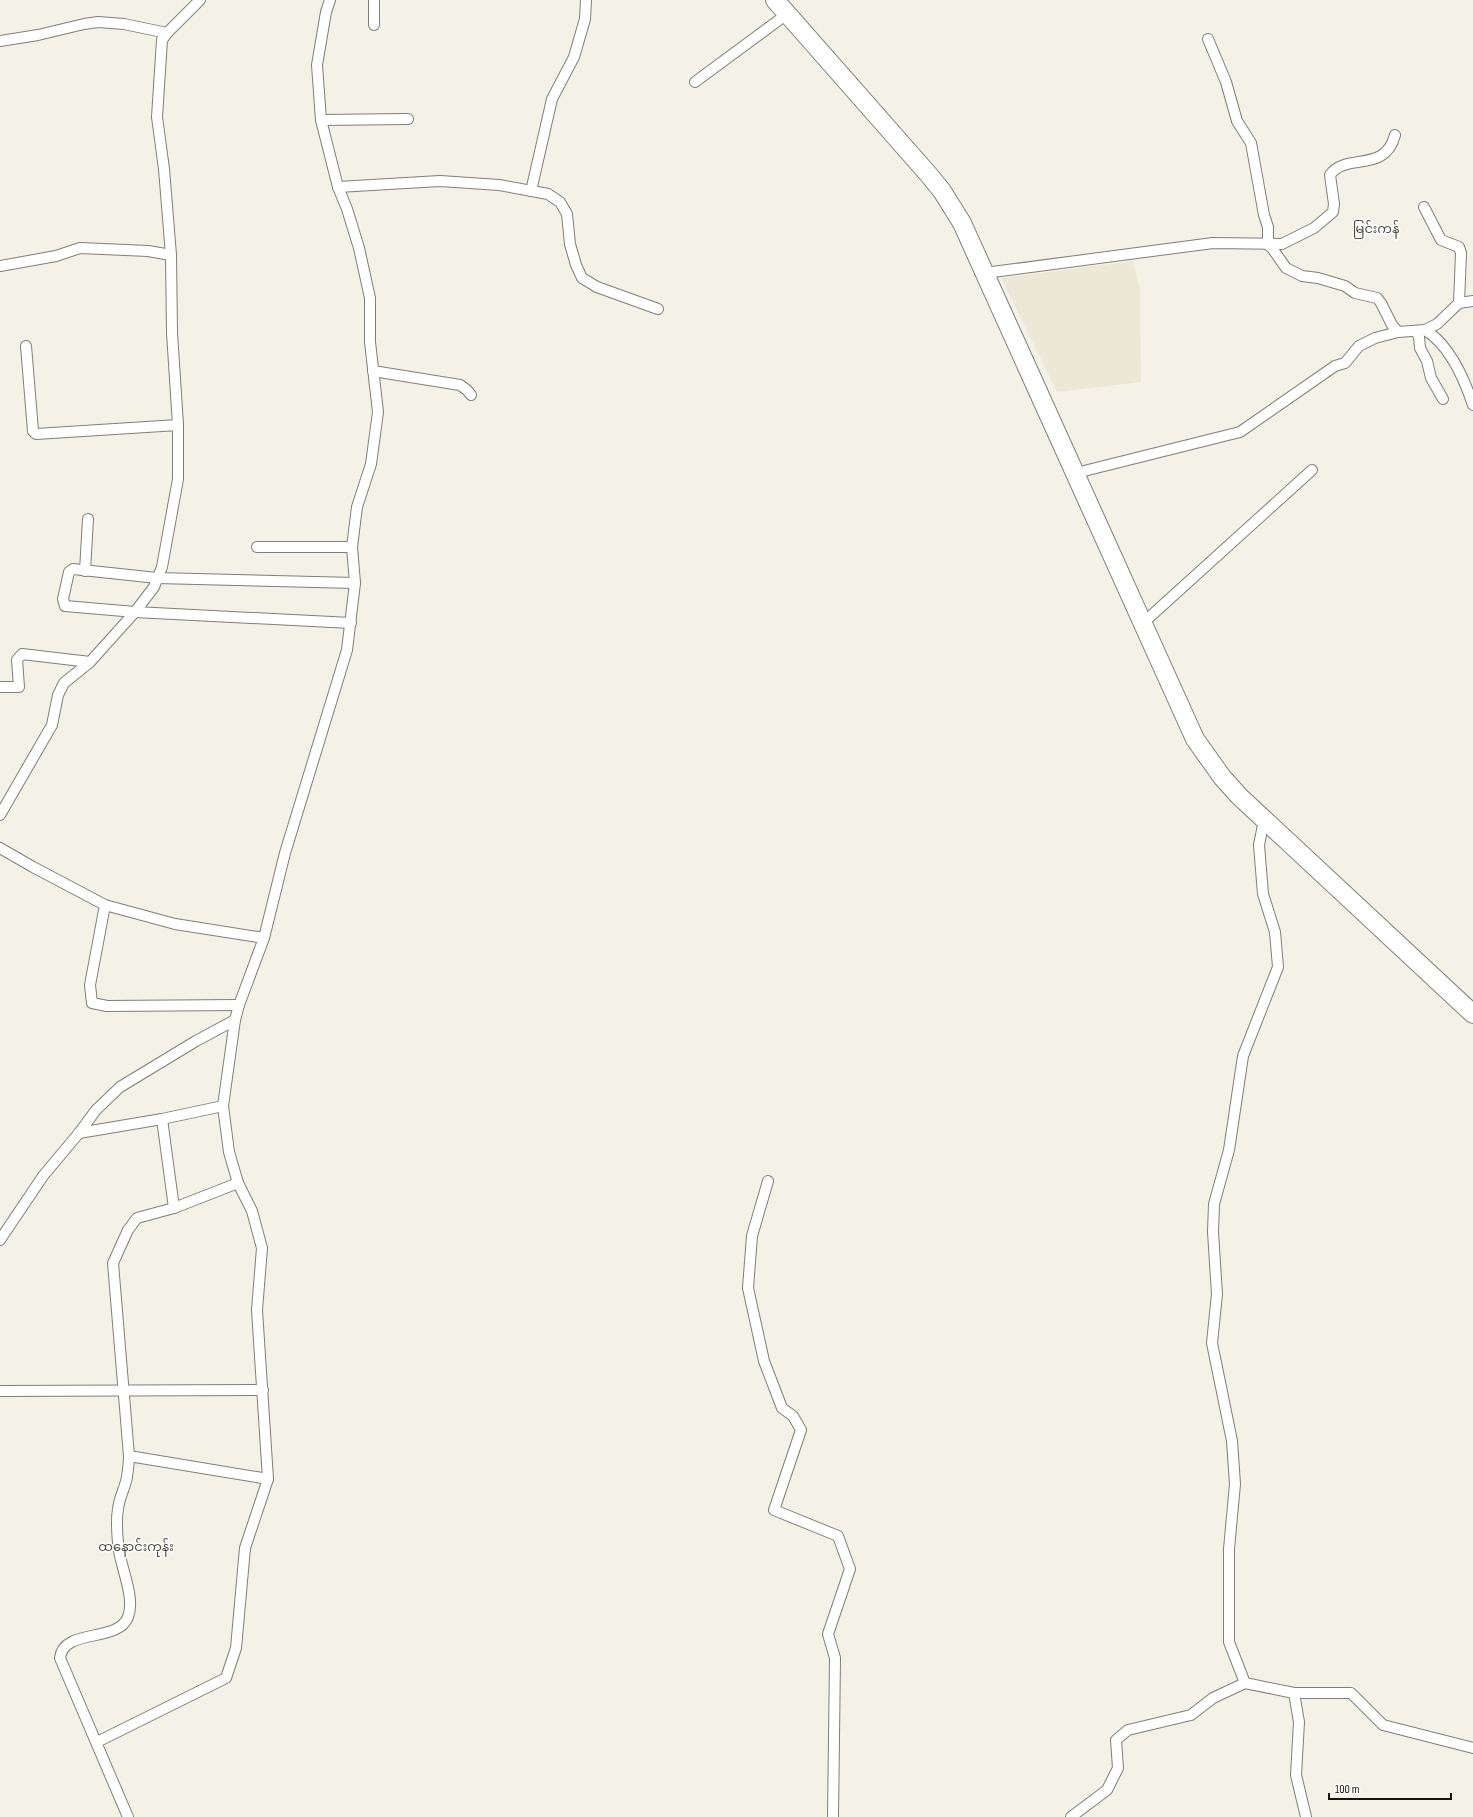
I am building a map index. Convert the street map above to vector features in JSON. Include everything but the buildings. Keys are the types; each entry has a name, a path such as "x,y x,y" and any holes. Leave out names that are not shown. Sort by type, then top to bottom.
{"highway":[{"path":"775,0 942,191 962,223 1195,739 1222,777 1264,820 1473,1014"}],"street":[{"path":"0,815 52,725 58,695 64,683 90,662 135,612 154,587 162,567 178,479 178,425 172,333 171,256 164,169 157,117 162,40 200,0"},
{"path":"97,1742 226,1678 236,1648 245,1548 268,1479 257,1310 262,1248 252,1211 238,1183 228,1152 223,1106 235,1020 239,1005 264,938 285,853 347,650 355,583 352,547 357,506 371,464 378,412 370,342 370,298 359,248 348,209 338,186 321,120 317,65 326,12 330,0"},
{"path":"374,0 374,25"},
{"path":"531,191 552,99 574,57 585,19 586,0"},
{"path":"695,82 787,14"},
{"path":"0,41 38,35 98,22 124,24 167,33"},
{"path":"1208,39 1226,82 1237,121 1251,143 1268,227 1268,245"},
{"path":"321,120 408,119"},
{"path":"985,273 1213,243 1268,245 1282,244 1307,233 1333,212 1334,204 1330,175 1334,169 1344,164 1367,162 1384,153 1393,142 1395,135"},
{"path":"338,186 440,181 498,185 548,194 560,202 567,214 570,244 576,265 582,278 597,287 658,308"},
{"path":"1424,207 1441,240 1459,247 1461,253 1459,303"},
{"path":"1268,245 1272,248 1286,268 1302,276 1318,278 1345,286 1355,292 1377,298 1392,325 1398,332"},
{"path":"0,266 56,256 80,248 148,251 171,256"},
{"path":"1076,473 1240,432 1335,366 1345,363 1359,346 1375,338 1398,332 1420,331 1437,324 1459,303 1473,301"},
{"path":"1420,331 1420,348 1427,361 1431,378 1443,399"},
{"path":"1420,331 1434,336 1448,352 1473,405"},
{"path":"26,346 33,431 36,434 178,425"},
{"path":"373,371 460,385 471,395"},
{"path":"1143,623 1312,470"},
{"path":"86,571 88,519"},
{"path":"257,547 352,547"},
{"path":"351,623 135,612 65,606 63,599 69,572 73,570 157,578 355,583"},
{"path":"0,687 19,687 17,660 22,654 90,662"},
{"path":"1245,1683 1229,1642 1229,1549 1234,1484 1232,1441 1212,1343 1217,1294 1214,1204 1229,1150 1243,1056 1278,967 1275,932 1263,894 1259,845 1264,820"},
{"path":"0,848 33,867 105,904 175,924 264,938"},
{"path":"105,904 90,985 92,1003 107,1006 239,1005"},
{"path":"0,1240 43,1176 96,1110 120,1087 196,1041 235,1020"},
{"path":"79,1133 162,1119 223,1106"},
{"path":"162,1119 174,1208"},
{"path":"768,1181 752,1236 748,1288 764,1361 782,1408 793,1416 801,1430 774,1510 838,1536 850,1569 828,1634 834,1658 833,1817"},
{"path":"128,1817 60,1658 61,1650 65,1645 81,1638 102,1635 120,1626 128,1618 130,1602 118,1544 118,1509 127,1478 129,1456 113,1263 128,1230 137,1218 174,1208 238,1183"},
{"path":"0,1391 263,1390"},
{"path":"129,1456 268,1479"},
{"path":"1072,1817 1107,1790 1118,1768 1116,1740 1128,1730 1191,1715 1213,1698 1245,1683 1294,1693 1351,1693 1383,1725 1473,1748"},
{"path":"1294,1693 1299,1722 1296,1775 1306,1817"}],"shaded area":[{"path":"1133,261 1140,290 1141,382 1057,392 1001,278"}],"district":[{"name":"မြင်းကန်","path":"1376,228"},
{"name":"ထနောင်းကုန်း","path":"136,1546"}]}
